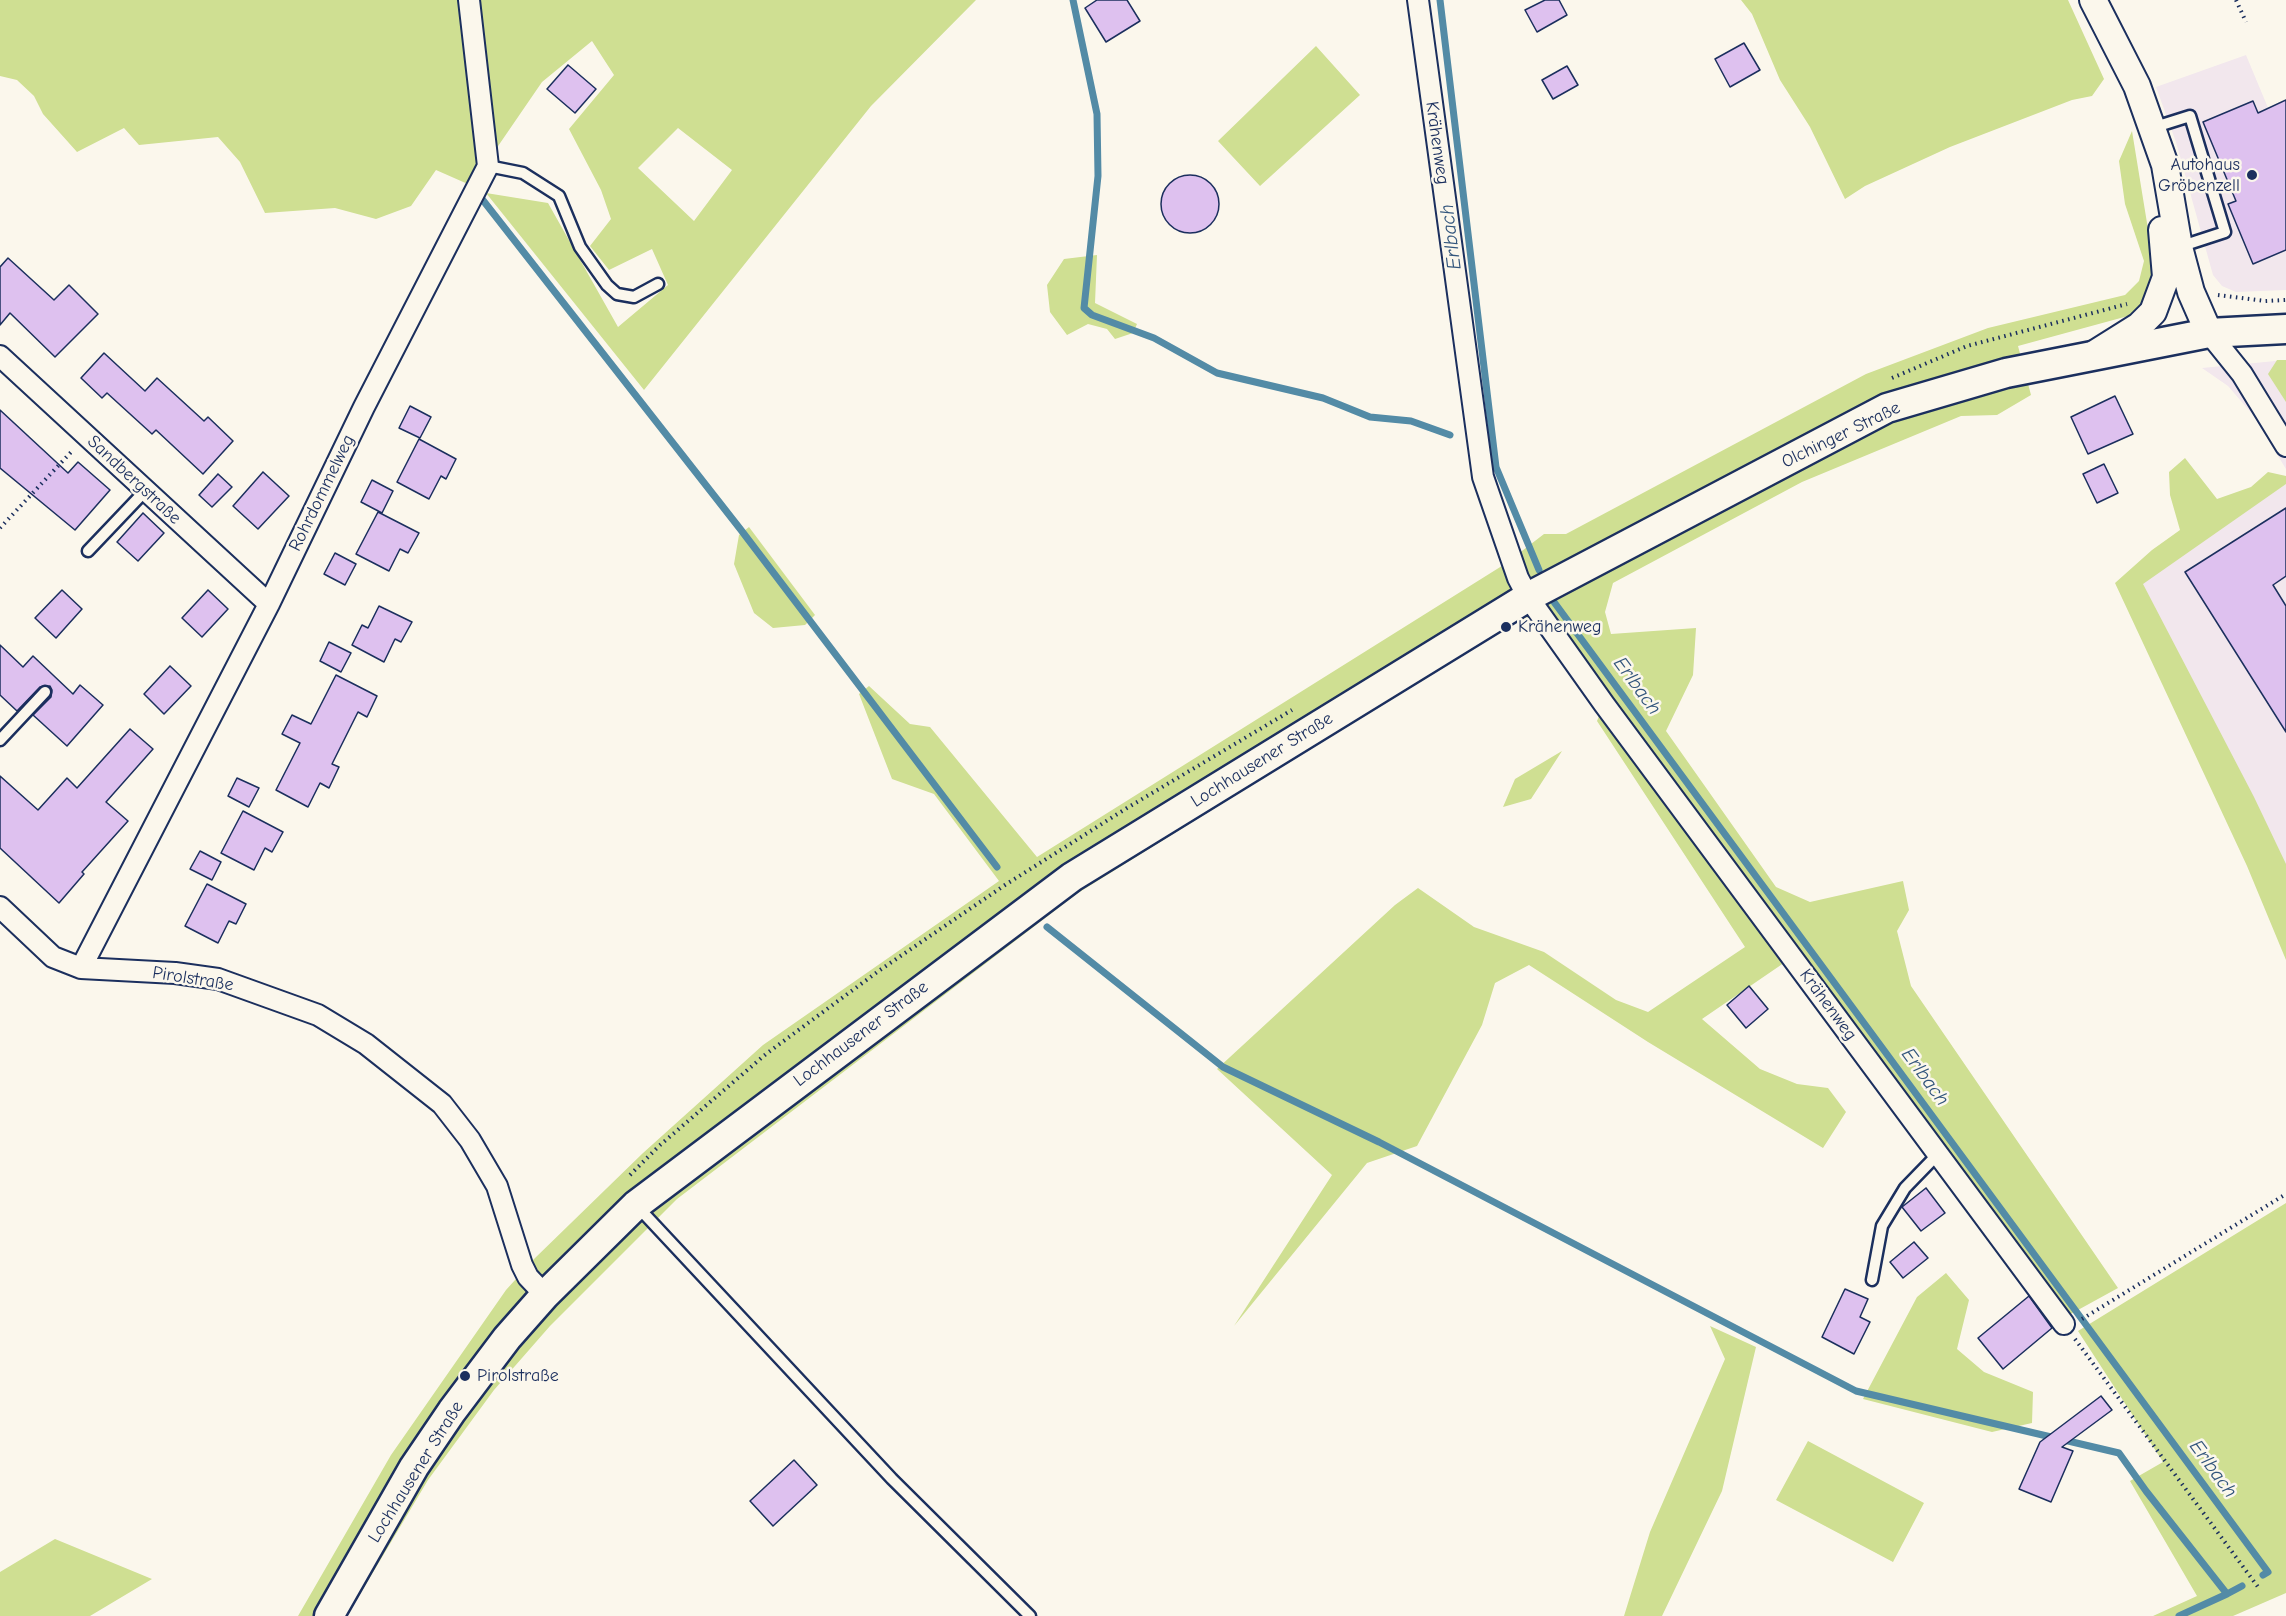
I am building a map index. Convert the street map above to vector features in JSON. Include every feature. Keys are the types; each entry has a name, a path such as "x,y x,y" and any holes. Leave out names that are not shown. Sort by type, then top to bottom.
{"main road":[{"name":"Olchinger Straße","path":"1528,597 1887,408 2006,374 2209,333 2286,329"},
{"name":"Lochhausener Straße","path":"329,1616 414,1467 452,1411 507,1338 544,1295 636,1205 1072,877 1528,597"}],"street":[{"path":"470,0 488,166"},
{"name":"Krähenweg","path":"1418,0 1483,477 1518,578 1528,597 1604,705 1938,1154 2071,1323"},
{"path":"2093,0 2137,86 2165,165 2179,247 2191,292 2209,333 2242,374 2286,446"},
{"path":"2090,357 2139,326 2154,312 2166,277 2152,128"},
{"name":"Rohrdommelweg","path":"81,968 269,604 364,407 488,166"},
{"name":"Sandbergstraße","path":"0,356 269,604"},
{"name":"Pirolstraße","path":"0,907 53,957 81,968 175,973 218,979 318,1015 366,1044 442,1104 470,1140 497,1186 522,1265 528,1277 544,1295"}],"lane":[{"path":"2152,128 2190,116 2225,232 2179,247"},
{"path":"488,166 523,173 559,196 580,247 607,285 617,294 634,297 658,284"},
{"path":"88,551 146,490"},
{"path":"0,740 45,692"},
{"path":"1872,1280 1882,1226 1905,1188 1938,1154"},
{"path":"636,1205 892,1479 1030,1616"}],"path":[{"path":"2236,0 2246,22"},
{"path":"2265,301 2286,300"},
{"path":"0,528 86,436"},
{"path":"2258,1587 2071,1323 2286,1194"}],"shaded area":[{"path":"2246,55 2286,151 2286,290 2236,292 2222,286 2213,275 2176,142 2156,87"},
{"path":"2286,360 2286,469 2253,415 2228,386 2202,368"},
{"path":"2286,484 2286,921 2120,589"}],"green space":[{"path":"0,0 462,0 479,169 470,185 436,170 411,206 376,219 335,208 265,213 240,162 218,137 139,145 124,128 77,152 43,114 34,96 17,80 0,76"},
{"path":"477,0 976,0 871,106 644,390 486,193 548,203 618,327 668,285 652,249 609,270 590,246 611,219 601,190 569,129 614,75 592,41 542,82 494,152","holes":["678,128 732,170 694,221 638,168"]},
{"path":"1741,0 2068,0 2104,79 2092,96 2072,100 1950,147 1865,186 1845,199 1810,127 1780,80 1752,14"},
{"path":"1316,46 1360,95 1260,186 1218,141"},
{"path":"2132,131 2155,272 2139,313 2018,346 2031,395 1997,415 1961,416 1802,482 1613,583 1605,612 1611,634 1696,628 1693,675 1666,731 1776,887 1810,902 1903,881 1909,910 1897,931 1911,986 2118,1288 2067,1316 1797,954 1702,1019 1760,1069 1797,1084 1828,1088 1846,1112 1823,1148 1648,1042 1529,965 1495,983 1482,1025 1417,1146 1367,1163 1234,1326 1332,1175 1217,1069 1395,905 1418,888 1474,927 1544,952 1616,1000 1648,1012 1745,947 1597,721 1604,704 1548,609 1530,621 1516,621 1078,893 677,1199 550,1326 494,1390 428,1480 347,1616 298,1616 391,1455 506,1290 534,1259 643,1153 763,1045 999,881 934,794 892,779 859,694 869,686 910,724 930,727 1037,857 1505,564 1544,534 1566,534 1866,374 1988,328 2125,295 2139,281 2144,261 2125,204 2119,161"},
{"path":"1097,255 1095,303 1137,324 1133,333 1115,339 1107,329 1088,324 1067,335 1050,312 1047,285 1064,259"},
{"path":"2277,360 2286,360 2286,402 2268,374"},
{"path":"2185,458 2217,499 2251,487 2268,472 2286,476 2286,484 2143,584 2254,797 2286,864 2286,960 2247,866 2115,583 2152,550 2180,530 2170,495 2169,472"},
{"path":"749,527 815,615 805,625 773,628 754,613 734,564 739,535"},
{"path":"1562,751 1531,799 1503,807 1515,779"},
{"path":"2286,1203 2286,1593 2233,1616 2153,1616 2197,1596 2130,1481 2163,1462 2078,1331"},
{"path":"1946,1273 1969,1300 1957,1349 1984,1372 2033,1392 2032,1423 1992,1432 1863,1399 1917,1297"},
{"path":"1710,1326 1756,1347 1722,1491 1662,1616 1624,1616 1650,1532 1725,1359"},
{"path":"1808,1441 1924,1503 1893,1562 1776,1500"},
{"path":"55,1539 152,1579 90,1616 0,1616 0,1572"}],"building":[{"path":"1097,0 1127,0 1140,21 1106,42 1085,8"},
{"path":"1545,0 1559,0 1567,15 1537,32 1525,10"},
{"path":"1744,43 1760,70 1730,87 1715,59"},
{"path":"568,65 596,89 575,113 547,89"},
{"path":"1567,66 1578,85 1553,99 1542,80"},
{"path":"2286,100 2286,250 2253,264 2228,204 2236,201 2203,122 2253,101 2258,113"},
{"path":"1190,175 1201,177 1214,188 1219,204 1217,215 1206,228 1190,233 1179,231 1166,220 1161,204 1163,193 1174,180"},
{"path":"8,258 54,300 69,285 98,314 55,357 10,313 0,325 0,267"},
{"path":"104,353 145,391 157,378 204,421 208,417 233,441 203,474 156,430 152,434 107,393 102,398 81,378"},
{"path":"2115,396 2133,434 2088,454 2071,417"},
{"path":"410,406 431,417 420,438 399,428"},
{"path":"0,410 68,473 78,462 110,490 75,530 0,468"},
{"path":"419,439 456,459 446,479 441,476 429,499 397,482"},
{"path":"2104,464 2118,493 2097,503 2083,474"},
{"path":"263,472 289,496 258,529 233,506"},
{"path":"218,474 232,487 212,507 199,495"},
{"path":"372,480 393,491 382,513 361,502"},
{"path":"2286,508 2286,576 2273,585 2286,606 2286,732 2185,572"},
{"path":"378,512 419,533 408,553 400,549 389,571 356,554"},
{"path":"143,513 164,533 138,561 117,542"},
{"path":"335,553 356,564 345,585 324,574"},
{"path":"62,590 82,609 56,638 35,618"},
{"path":"208,590 228,609 202,637 182,618"},
{"path":"379,606 412,622 401,642 395,639 384,662 352,645 362,625 368,628"},
{"path":"329,642 351,653 341,672 320,661"},
{"path":"0,645 23,667 33,656 73,694 80,685 103,705 67,746 33,715 51,697 50,686 40,687 17,711 0,695"},
{"path":"170,666 191,686 164,714 144,694"},
{"path":"336,675 377,696 367,717 358,712 332,764 339,767 329,788 320,783 308,807 276,790 300,743 282,734 292,715 311,724"},
{"path":"130,729 153,749 106,802 128,821 82,872 84,874 59,903 0,848 0,776 38,810 67,778 77,788"},
{"path":"237,778 259,788 249,807 228,796"},
{"path":"243,811 283,832 272,852 265,848 254,870 221,853"},
{"path":"200,851 221,862 212,880 190,869"},
{"path":"207,884 246,904 236,924 229,921 218,943 185,926"},
{"path":"1749,986 1768,1009 1746,1028 1727,1005"},
{"path":"1926,1188 1945,1213 1921,1231 1902,1207"},
{"path":"1914,1242 1928,1258 1903,1278 1890,1262"},
{"path":"1845,1289 1868,1299 1860,1317 1870,1322 1854,1354 1822,1337"},
{"path":"2029,1296 2052,1328 2003,1369 1978,1338"},
{"path":"2101,1396 2112,1410 2062,1447 2073,1451 2051,1502 2019,1489 2040,1442"},
{"path":"794,1460 817,1485 773,1526 750,1501"}],"waterway":[{"path":"1073,0 1097,114 1098,176 1084,308 1092,315 1154,338 1217,373 1323,398 1370,417 1411,421 1450,435"},
{"name":"Erlbach","path":"1440,0 1496,467 1539,570"},
{"path":"482,199 741,530 997,867"},
{"name":"Erlbach","path":"1554,602 2268,1572 2263,1575"},
{"path":"1047,927 1223,1067 1379,1142 1856,1391 2119,1453 2227,1594 2242,1586"},
{"path":"2179,1616 2227,1594"}],"place":[{"name":"Autohaus Gröbenzell","path":"2252,175"},
{"name":"Krähenweg","path":"1506,627"},
{"name":"Pirolstraße","path":"465,1376"}]}
